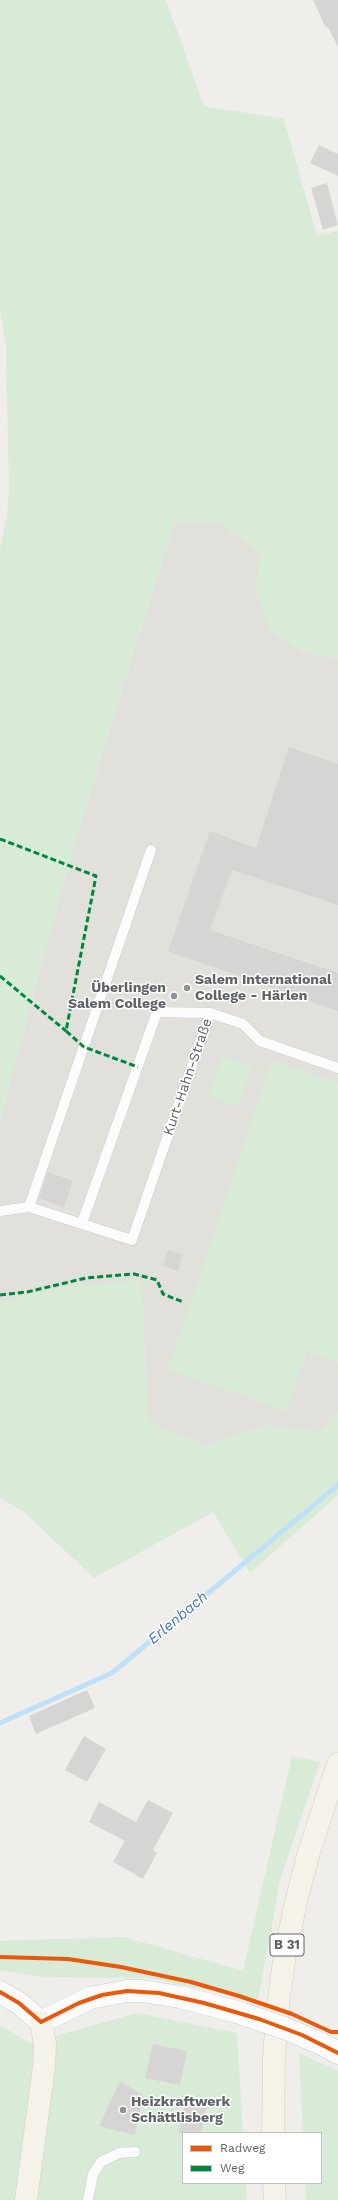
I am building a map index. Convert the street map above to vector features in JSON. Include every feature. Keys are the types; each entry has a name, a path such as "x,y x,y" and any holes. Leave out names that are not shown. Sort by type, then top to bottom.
{"main road":[{"name":"B 31","path":"273,2132 274,2058 278,2005 286,1954 296,1902 309,1852 338,1764"},
{"path":"26,2200 44,2067 45,2044 40,2022"},
{"path":"274,2184 275,2200"}],"street":[{"path":"0,1992 19,2003 40,2022 90,1998 127,1991 142,1991 180,1997 237,2012 284,2028 331,2049"}],"lane":[{"path":"29,1207 151,850"},
{"name":"Kurt-Hahn-Straße","path":"0,1211 29,1207 132,1240 210,1013 157,1012 82,1223"},
{"path":"210,1013 243,1024 260,1040 338,1068"},
{"path":"88,2200 93,2174 101,2162 114,2155 135,2152"}],"shaded area":[{"name":"Salem International College - Härlen","path":"174,523 221,523 259,553 257,597 301,651 338,658 338,1412 320,1432 266,1425 207,1446 148,1422 141,1280 0,1302 0,1121 71,855"}],"green space":[{"path":"0,0 166,0 204,106 284,119 317,236 338,231 338,658 301,651 271,632 257,597 259,553 221,523 174,523 71,855 0,1121 0,550 7,516 9,486 6,348 0,308"},
{"path":"222,1056 252,1066 238,1107 208,1096"},
{"path":"272,1061 338,1083 338,1362 307,1352 287,1411 167,1370"},
{"path":"141,1280 148,1422 208,1446 266,1425 320,1432 338,1412 338,1495 250,1573 213,1512 94,1578 24,1512 0,1498 0,1302 63,1287"},
{"path":"292,1756 320,1762 280,1880 258,2000 148,1978 40,1977 0,1970 0,1941 124,1937 243,1971"},
{"path":"137,2013 237,2033 243,2132 182,2132 182,2184 246,2184 247,2200 0,2200 0,2025 30,2043"},
{"path":"299,2053 338,2071 338,2200 306,2200 305,2184 322,2184 322,2132 303,2132"}],"building":[{"path":"313,0 338,0 338,47 328,27 326,28"},
{"path":"319,145 338,154 338,176 310,163"},
{"path":"327,183 338,225 323,230 311,188"},
{"path":"289,747 338,764 338,905 232,870 210,930 338,973 338,1011 168,951 210,831 256,848"},
{"path":"48,1172 73,1181 64,1208 39,1198"},
{"path":"168,1250 183,1255 178,1271 163,1266"},
{"path":"87,1690 95,1708 36,1734 29,1716"},
{"path":"84,1736 106,1749 87,1782 65,1770"},
{"path":"148,1800 173,1813 153,1850 157,1853 143,1879 113,1862 125,1841 89,1822 99,1802 136,1822"},
{"path":"153,2044 187,2051 180,2085 145,2078"},
{"name":"Heizkraftwerk Schättlisberg","path":"120,2081 143,2095 135,2135 99,2126"},
{"path":"186,2097 208,2101 201,2132 179,2133"}],"waterway":[{"name":"Erlenbach","path":"0,1723 112,1673 338,1485"}],"marked path":[{"path":"0,839 96,876 66,1031 84,1047 138,1067"},
{"path":"0,976 66,1031"},
{"path":"0,1295 27,1292 86,1278 134,1274 157,1280 163,1294 183,1302"}],"cycle path":[{"path":"0,1957 68,1959 121,1967 191,1982 292,2014 331,2032 338,2032"},
{"path":"0,1992 19,2003 41,2022 79,2003 102,1995 127,1991 159,1993 204,2003 259,2019 302,2035 338,2053"}],"place":[{"name":"Salem International College - Härlen","path":"187,988"},
{"name":"Überlingen Salem College","path":"174,996"},
{"name":"Heizkraftwerk Schättlisberg","path":"123,2110"}]}
